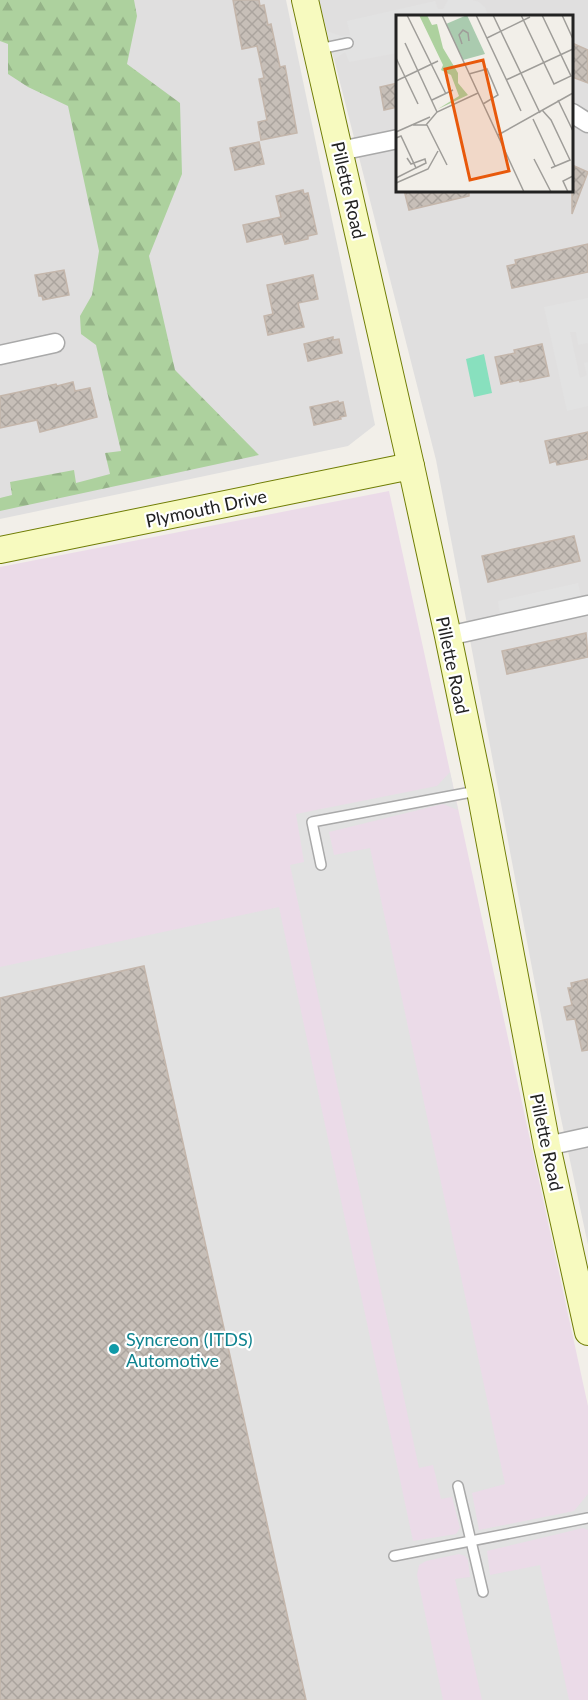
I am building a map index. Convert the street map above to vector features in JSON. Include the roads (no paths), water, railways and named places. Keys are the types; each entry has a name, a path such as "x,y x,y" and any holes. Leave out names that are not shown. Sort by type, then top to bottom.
{"street":[{"name":"Pillette Road","path":"306,0 448,636 480,791 547,1146 588,1332"},
{"path":"573,115 588,123"},
{"path":"340,151 396,140"},
{"path":"0,355 55,343"},
{"name":"Plymouth Drive","path":"0,550 411,466"},
{"path":"448,636 588,605"},
{"path":"547,1146 588,1137"}],"lane":[{"path":"317,50 348,43"},
{"path":"321,865 312,822 480,791"},
{"path":"458,1486 483,1592"},
{"path":"394,1556 588,1518"}],"place":[{"name":"Syncreon (ITDS) Automotive","path":"114,1349"}]}
